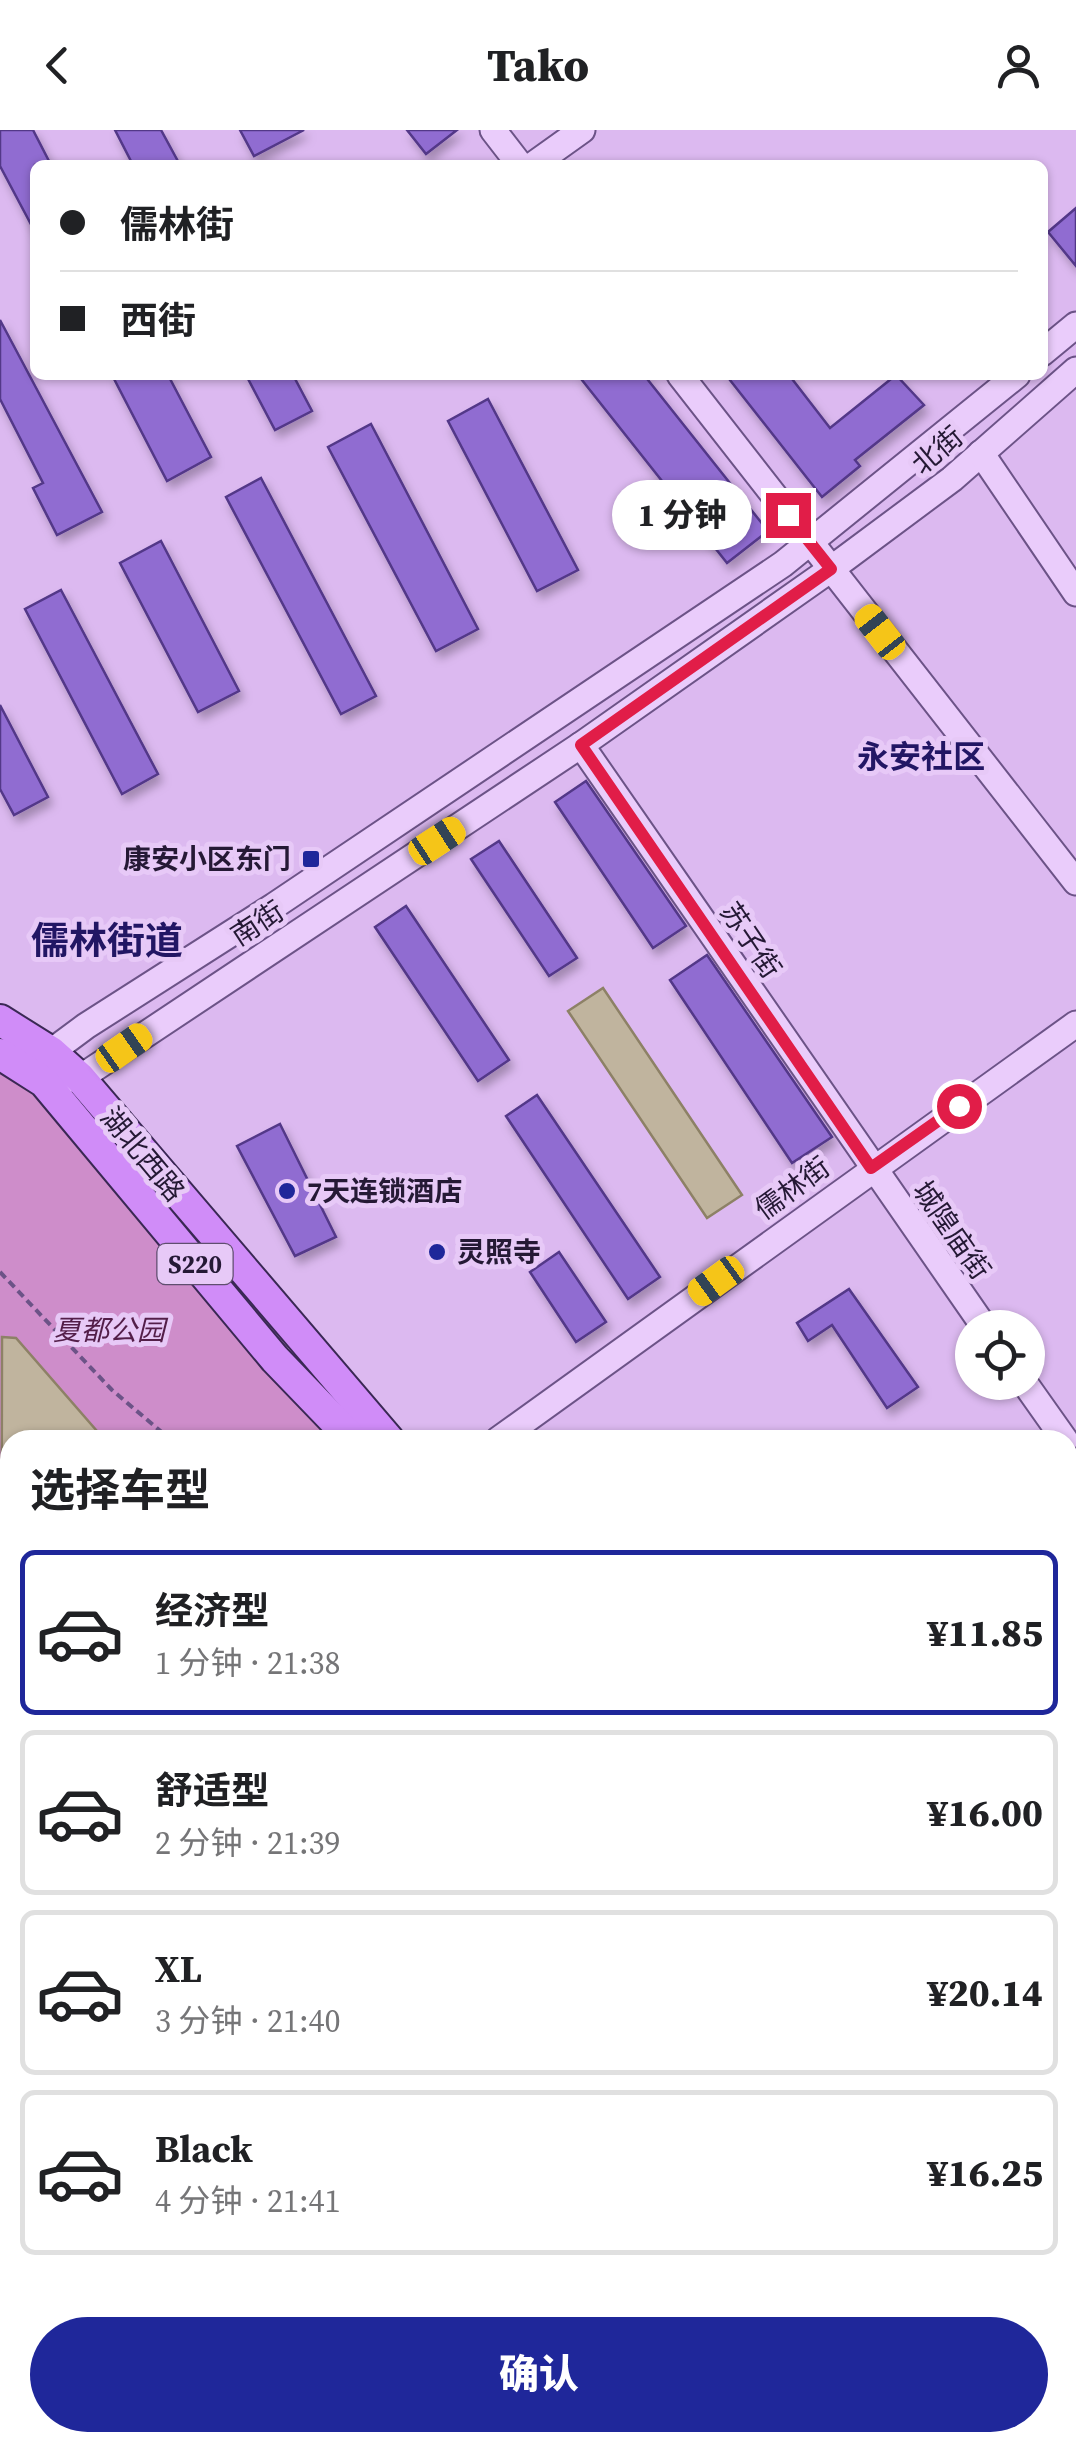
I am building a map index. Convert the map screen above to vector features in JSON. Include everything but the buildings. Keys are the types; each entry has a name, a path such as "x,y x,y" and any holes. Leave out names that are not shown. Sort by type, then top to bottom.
{"main road":[{"name":"湖北西路","path":"0,1020 48,1067 275,1359 342,1430"},
{"name":"湖北西路","path":"0,1054 80,1078 380,1430"}],"street":[{"path":"493,130 516,160"},
{"path":"540,160 582,130"},
{"path":"1048,348 1076,324"},
{"name":"北街","path":"831,569 981,453 1076,370"},
{"path":"684,380 1076,882"},
{"name":"北街","path":"810,542 1011,380"},
{"path":"981,453 1076,593"},
{"name":"南街","path":"48,1067 810,542"},
{"name":"南街","path":"80,1078 581,745 831,569"},
{"name":"苏子街","path":"581,745 871,1168"},
{"name":"儒林街","path":"512,1430 1076,1024"},
{"name":"城隍庙街","path":"871,1168 972,1310"},
{"path":"1037,1400 1058,1430"}],"path":[{"path":"0,1272 101,1379 159,1430"}],"green space":[{"name":"夏都公园","path":"0,1056 344,1430 0,1430"}],"shaded area":[{"path":"603,988 742,1195 707,1218 568,1011"},
{"path":"2,1337 16,1338 96,1430 2,1430"}],"place":[{"name":"康安小区东门","path":"311,859"},
{"name":"7天连锁酒店","path":"287,1191"},
{"name":"灵照寺","path":"437,1252"}],"district":[{"name":"永安社区","path":"921,757"},
{"name":"儒林街道","path":"107,941"}],"route":[{"path":"788,515 831,569 581,745 871,1168 959,1106"}]}
